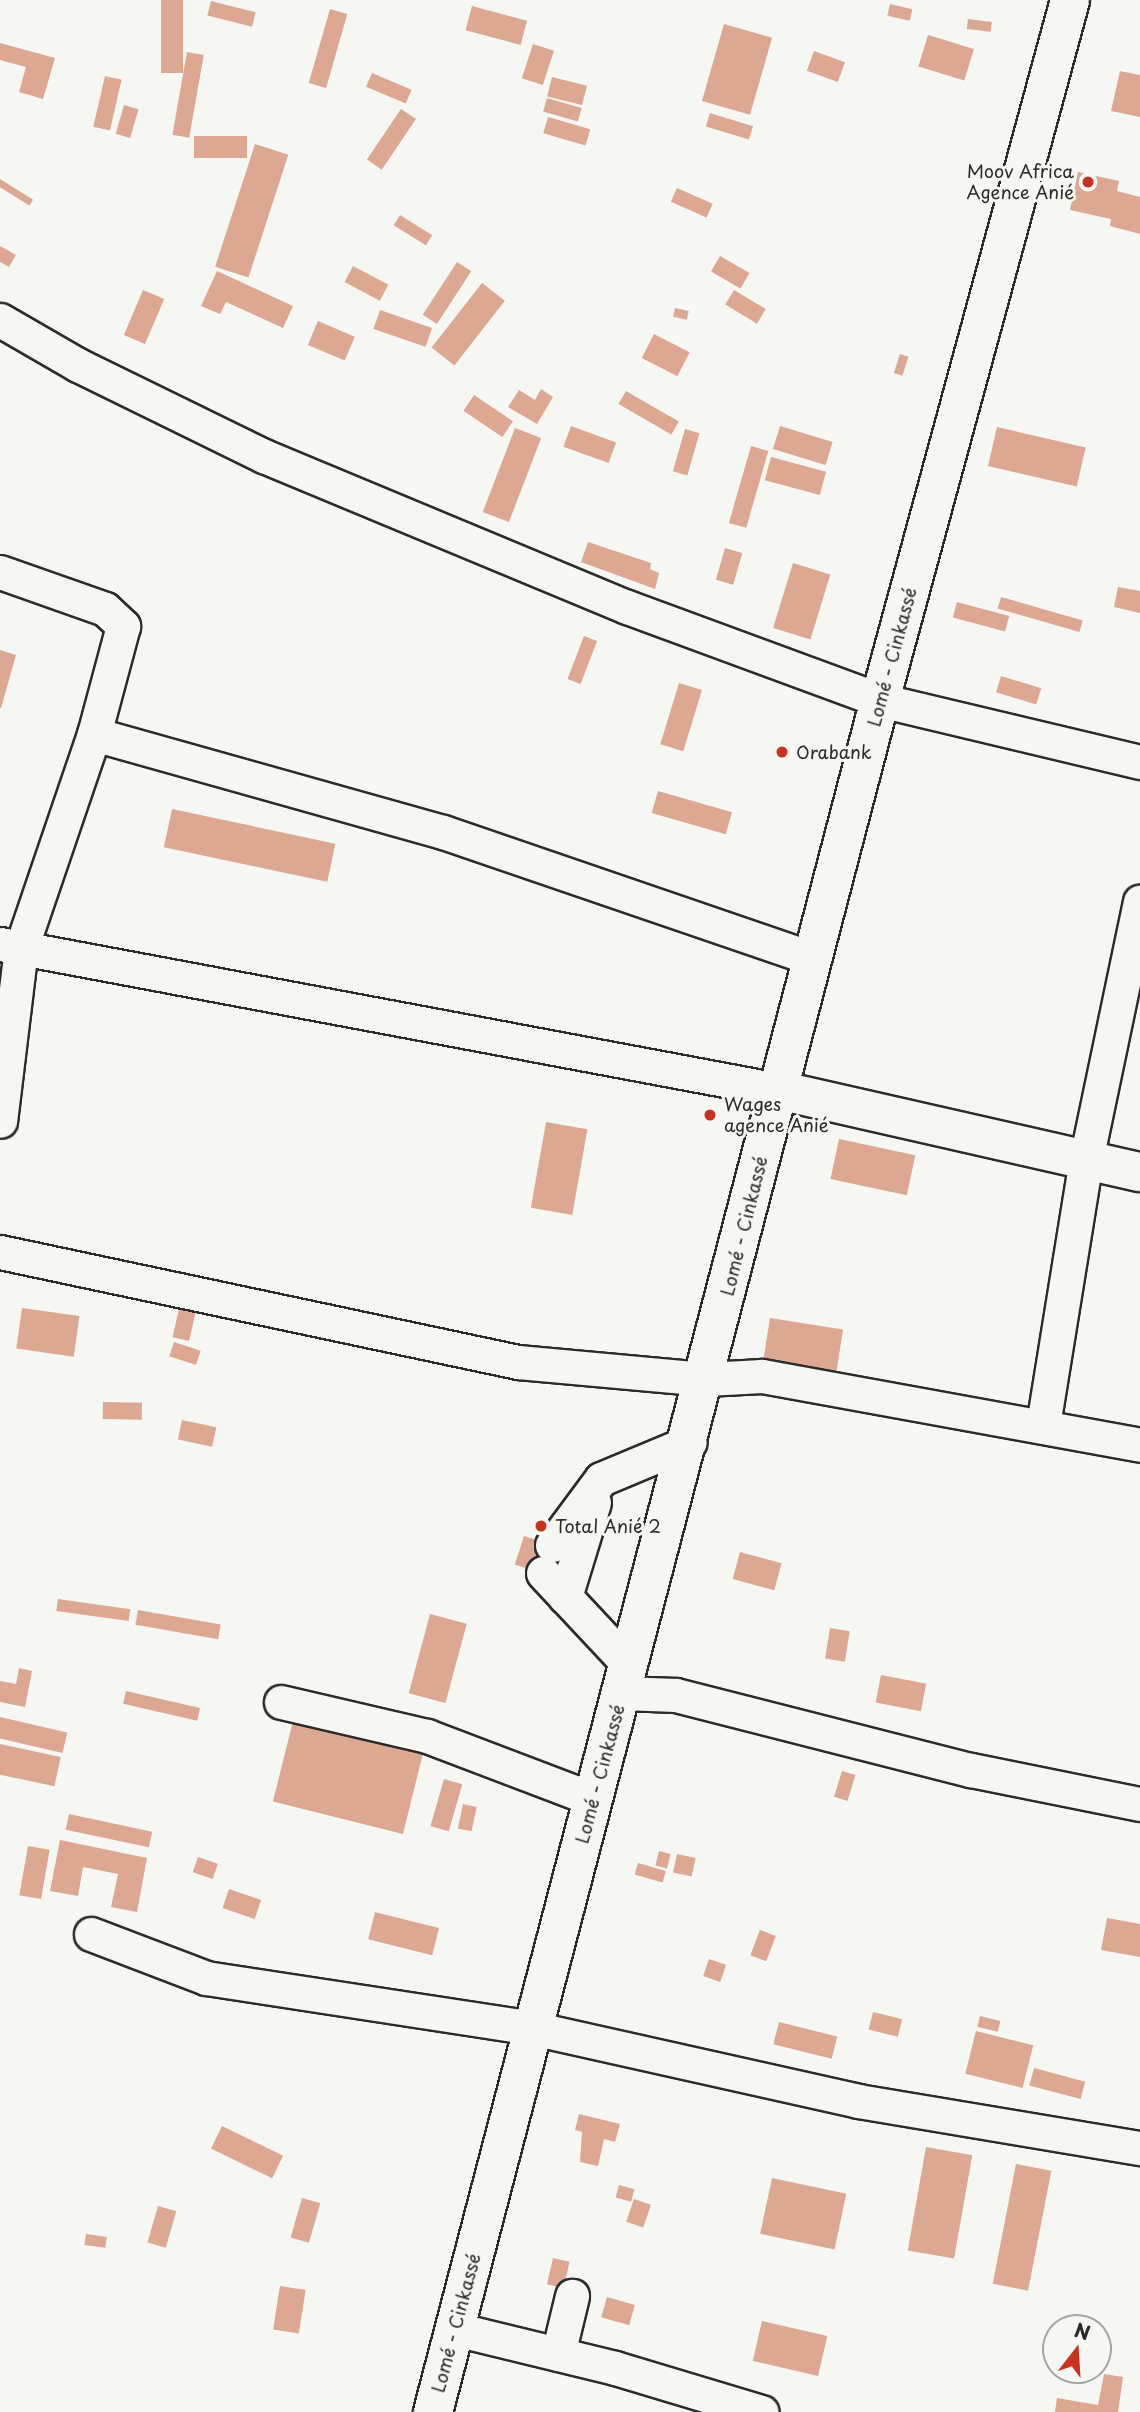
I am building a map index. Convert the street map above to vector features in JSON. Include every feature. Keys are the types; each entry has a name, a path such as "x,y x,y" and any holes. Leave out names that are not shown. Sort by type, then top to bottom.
{"main road":[{"name":"Lomé - Cinkassé","path":"433,2412 532,2028 690,1442 880,700 1070,0"},
{"path":"778,1090 1140,1172"}],"street":[{"path":"0,320 78,365 264,456 627,607 880,700 1140,762"},
{"path":"0,572 105,609 123,626 94,734 11,946 0,1121"},
{"path":"94,734 443,832 813,959"},
{"path":"1043,1425 1086,1160 1140,902"},
{"path":"11,946 778,1090"},
{"path":"0,1252 518,1362 706,1379 762,1376 1043,1425 1140,1445"},
{"path":"553,1572 601,1479 690,1442"},
{"path":"553,1572 601,1479"},
{"path":"553,1572 625,1679 676,1695 971,1770 1140,1804"},
{"path":"281,1702 428,1736 593,1799"},
{"path":"91,1934 206,1978 532,2028 858,2101 1140,2148"},
{"path":"558,2354 572,2296"},
{"path":"455,2329 558,2354 762,2412"}],"building":[{"path":"161,0 183,0 183,73 161,73"},
{"path":"211,1 256,12 252,27 207,16"},
{"path":"890,4 912,9 910,21 887,16"},
{"path":"472,6 527,21 521,45 466,30"},
{"path":"330,9 347,14 326,88 309,83"},
{"path":"968,19 992,22 991,32 967,29"},
{"path":"724,24 772,38 750,115 702,101"},
{"path":"928,35 974,49 964,81 918,67"},
{"path":"0,43 55,58 43,99 19,92 26,67 0,60"},
{"path":"533,44 554,51 543,85 522,78"},
{"path":"814,51 845,62 838,82 807,71"},
{"path":"187,52 204,55 189,138 172,135"},
{"path":"1120,71 1140,75 1140,117 1111,111"},
{"path":"372,73 412,90 406,104 366,87"},
{"path":"105,76 122,80 110,130 93,127"},
{"path":"552,77 587,86 582,105 547,96"},
{"path":"547,98 582,108 578,121 543,111"},
{"path":"124,105 138,109 130,138 116,134"},
{"path":"401,109 416,119 382,170 367,160"},
{"path":"710,113 753,126 749,140 706,126"},
{"path":"548,117 590,129 586,145 543,133"},
{"path":"194,136 247,136 247,158 194,158"},
{"path":"255,144 288,155 248,278 215,267"},
{"path":"1078,172 1119,181 1117,191 1140,197 1140,234 1110,226 1111,219 1070,210"},
{"path":"0,179 33,200 29,206 0,187"},
{"path":"677,188 713,204 707,218 671,202"},
{"path":"400,215 432,235 426,245 394,225"},
{"path":"0,246 16,255 9,267 0,262"},
{"path":"720,256 749,273 740,289 711,272"},
{"path":"457,262 471,271 437,324 423,315"},
{"path":"353,266 388,285 380,301 345,282"},
{"path":"217,271 293,306 283,328 226,302 220,314 201,306"},
{"path":"482,283 505,301 454,365 432,348"},
{"path":"143,290 164,299 145,344 124,335"},
{"path":"734,290 766,309 757,324 725,305"},
{"path":"675,308 689,311 687,320 673,317"},
{"path":"380,310 432,328 425,347 373,329"},
{"path":"318,321 355,337 345,361 308,345"},
{"path":"654,334 690,352 677,376 642,358"},
{"path":"900,354 909,357 902,376 894,373"},
{"path":"541,389 553,397 537,424 508,407 519,390 535,400"},
{"path":"626,391 679,422 671,434 618,404"},
{"path":"474,395 513,421 502,437 463,411"},
{"path":"571,426 616,442 609,463 563,447"},
{"path":"780,426 833,442 826,465 773,449"},
{"path":"997,427 1086,447 1077,486 988,466"},
{"path":"515,428 541,438 509,522 483,512"},
{"path":"685,429 699,433 687,475 673,471"},
{"path":"751,446 768,451 746,528 729,523"},
{"path":"771,457 826,472 820,495 765,480"},
{"path":"588,542 651,563 650,569 659,573 655,589 581,562"},
{"path":"725,548 742,553 733,585 716,580"},
{"path":"793,563 830,574 810,639 773,628"},
{"path":"1118,587 1140,591 1140,613 1114,607"},
{"path":"1001,597 1083,620 1079,632 998,609"},
{"path":"957,602 1009,616 1005,631 953,617"},
{"path":"584,636 597,641 581,684 568,679"},
{"path":"0,650 16,655 1,708 0,708"},
{"path":"1001,676 1041,688 1036,705 996,692"},
{"path":"679,683 702,690 683,751 660,744"},
{"path":"658,791 732,812 726,834 652,813"},
{"path":"172,809 335,844 327,882 164,847"},
{"path":"546,1122 587,1129 572,1215 531,1208"},
{"path":"839,1139 915,1155 907,1195 830,1179"},
{"path":"22,1308 79,1316 74,1357 16,1349"},
{"path":"179,1309 196,1313 189,1341 172,1337"},
{"path":"770,1318 843,1330 836,1376 763,1364"},
{"path":"174,1342 201,1351 196,1365 169,1356"},
{"path":"103,1402 142,1403 142,1420 103,1419"},
{"path":"182,1420 216,1427 212,1447 178,1440"},
{"path":"524,1536 578,1554 569,1582 515,1565"},
{"path":"740,1552 782,1563 774,1590 733,1579"},
{"path":"58,1599 130,1609 129,1621 56,1611"},
{"path":"138,1610 221,1625 218,1639 135,1625"},
{"path":"430,1614 467,1624 445,1703 409,1693"},
{"path":"830,1628 850,1631 845,1662 825,1659"},
{"path":"19,1668 32,1671 25,1707 0,1702 0,1681 16,1684"},
{"path":"881,1675 926,1684 921,1711 876,1702"},
{"path":"126,1691 200,1708 197,1721 123,1704"},
{"path":"0,1717 67,1733 63,1753 0,1739"},
{"path":"293,1721 423,1753 403,1834 273,1802"},
{"path":"0,1744 61,1757 54,1786 0,1775"},
{"path":"842,1771 855,1775 847,1801 834,1797"},
{"path":"444,1779 462,1784 449,1831 430,1826"},
{"path":"463,1804 477,1807 471,1831 458,1828"},
{"path":"69,1814 152,1832 149,1847 66,1830"},
{"path":"60,1840 147,1858 137,1912 111,1907 118,1874 83,1867 78,1896 50,1891"},
{"path":"28,1846 50,1850 41,1899 19,1895"},
{"path":"659,1851 671,1854 667,1868 655,1866"},
{"path":"677,1854 696,1858 692,1877 673,1873"},
{"path":"198,1857 218,1864 213,1879 193,1872"},
{"path":"638,1863 666,1871 663,1883 635,1875"},
{"path":"229,1889 261,1900 255,1919 222,1908"},
{"path":"375,1912 439,1928 432,1955 368,1939"},
{"path":"1107,1918 1140,1924 1140,1957 1101,1950"},
{"path":"760,1930 776,1936 766,1961 750,1955"},
{"path":"709,1959 726,1965 720,1982 703,1976"},
{"path":"873,2012 902,2019 898,2037 869,2029"},
{"path":"980,2016 1000,2021 998,2032 977,2027"},
{"path":"779,2022 837,2037 832,2059 773,2044"},
{"path":"976,2031 1033,2045 1023,2088 965,2074"},
{"path":"1034,2068 1085,2082 1081,2099 1029,2085"},
{"path":"579,2114 620,2124 615,2142 604,2139 598,2166 580,2162 582,2132 575,2130"},
{"path":"222,2126 283,2156 272,2178 211,2148"},
{"path":"926,2147 972,2155 954,2259 908,2250"},
{"path":"1016,2164 1051,2171 1028,2291 993,2284"},
{"path":"772,2178 846,2194 834,2250 760,2234"},
{"path":"619,2185 634,2189 631,2202 616,2198"},
{"path":"302,2198 320,2203 309,2243 291,2237"},
{"path":"634,2199 651,2205 643,2228 626,2222"},
{"path":"158,2206 176,2211 166,2248 148,2243"},
{"path":"86,2234 107,2237 105,2248 84,2245"},
{"path":"553,2258 570,2262 563,2288 547,2284"},
{"path":"280,2286 306,2290 299,2334 273,2329"},
{"path":"607,2297 635,2305 629,2325 601,2317"},
{"path":"762,2321 827,2336 818,2376 753,2361"},
{"path":"1112,2375 1123,2377 1118,2412 1055,2412 1057,2398 1098,2405 1102,2384 1112,2384"}],"place":[{"name":"Moov Africa Agence Anié","path":"1088,182"},
{"name":"Orabank","path":"782,752"},
{"name":"Wages agence Anié","path":"710,1115"},
{"name":"Total Anié 2","path":"541,1526"}]}
